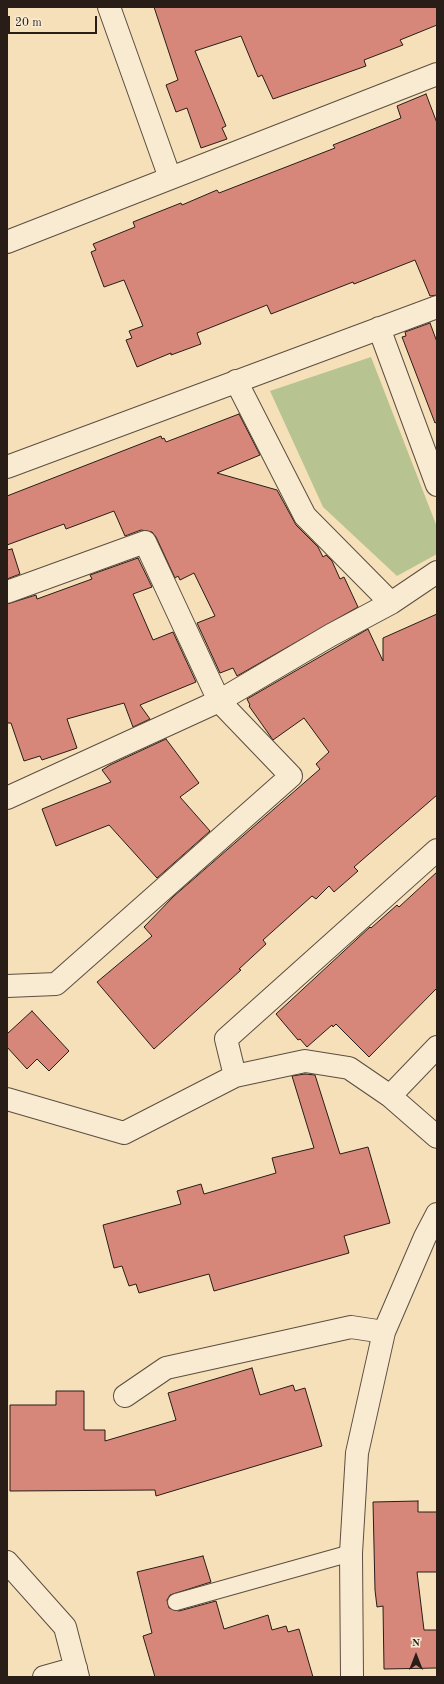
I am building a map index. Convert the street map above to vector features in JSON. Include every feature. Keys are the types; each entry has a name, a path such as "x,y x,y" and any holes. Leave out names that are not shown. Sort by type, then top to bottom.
{"street":[{"path":"109,7 170,178"},
{"path":"7,242 437,74"},
{"path":"7,467 437,307"},
{"path":"379,328 437,485"},
{"path":"236,381 304,516 391,603"},
{"path":"7,592 145,542 219,700 292,776 56,984 7,986"},
{"path":"7,798 219,700 331,635 391,603 437,572"},
{"path":"235,1076 226,1038 437,850"},
{"path":"390,1096 437,1048"},
{"path":"7,1099 124,1133 235,1076 304,1061 349,1068 390,1096 437,1137"},
{"path":"352,1677 351,1554 357,1453 384,1332 425,1237 437,1214"},
{"path":"125,1396 166,1368 351,1326 384,1332"},
{"path":"7,1562 64,1627 77,1673 44,1677"}],"lane":[{"path":"176,1602 351,1554"}],"green space":[{"path":"371,357 437,527 437,554 397,576 323,507 270,391"}],"building":[{"path":"154,7 437,7 437,25 400,40 403,45 364,60 366,66 273,99 262,75 258,77 241,36 195,51 226,126 222,128 227,139 201,148 187,108 176,112 166,85 178,80"},
{"path":"426,94 437,123 437,295 430,296 415,260 271,314 267,305 197,333 201,344 171,355 171,353 137,367 126,340 132,338 129,331 143,326 124,280 104,287 91,252 96,250 93,244 135,227 133,222 181,203 182,205 217,190 219,193 335,148 333,145 401,118 397,106"},
{"path":"430,323 437,342 437,422 435,423 402,337 406,336 405,332"},
{"path":"239,414 260,455 217,473 277,490 296,525 318,547 323,557 326,555 332,561 340,579 344,577 358,607 237,676 233,668 220,673 197,623 215,616 194,573 180,580 178,576 175,578 156,537 152,532 141,530 125,536 114,511 66,529 64,524 7,545 7,496 161,436 166,442"},
{"path":"12,549 20,574 7,579 7,550"},
{"path":"138,558 152,587 133,594 153,640 173,632 196,682 140,705 150,719 133,727 124,703 67,719 77,748 42,760 40,756 24,761 11,723 7,723 7,604 36,595 37,599 92,579 90,575"},
{"path":"437,614 437,795 354,867 358,871 334,892 329,886 316,899 312,896 263,940 266,944 239,969 241,970 154,1049 97,982 152,936 144,927 174,896 320,769 316,764 329,752 304,718 273,740 249,706 250,705 247,699 368,629 383,661 383,638"},
{"path":"166,739 199,783 180,797 210,831 157,878 109,825 56,846 42,809 111,782 102,770"},
{"path":"437,872 437,988 369,1057 336,1024 333,1027 332,1025 307,1047 300,1039 298,1040 276,1014 370,927 371,928 397,905 399,907"},
{"path":"32,1011 69,1051 49,1071 37,1059 27,1069 7,1047 7,1034"},
{"path":"305,1074 315,1075 340,1154 368,1147 390,1223 344,1236 349,1253 214,1291 209,1274 139,1293 136,1284 129,1286 122,1266 114,1268 103,1225 181,1204 177,1191 201,1184 204,1194 276,1173 272,1158 314,1148 292,1076"},
{"path":"252,1368 260,1395 293,1385 295,1391 305,1388 322,1446 156,1496 155,1490 10,1491 10,1405 56,1405 56,1391 84,1391 84,1430 105,1430 105,1441 176,1420 168,1393"},
{"path":"418,1501 418,1512 437,1512 437,1572 417,1572 424,1630 437,1630 437,1668 384,1669 383,1606 377,1607 375,1590 373,1502"},
{"path":"203,1556 211,1582 170,1595 167,1600 169,1608 179,1611 216,1601 224,1629 268,1615 272,1630 286,1626 288,1632 299,1629 313,1677 155,1677 143,1636 152,1633 137,1572"}]}
